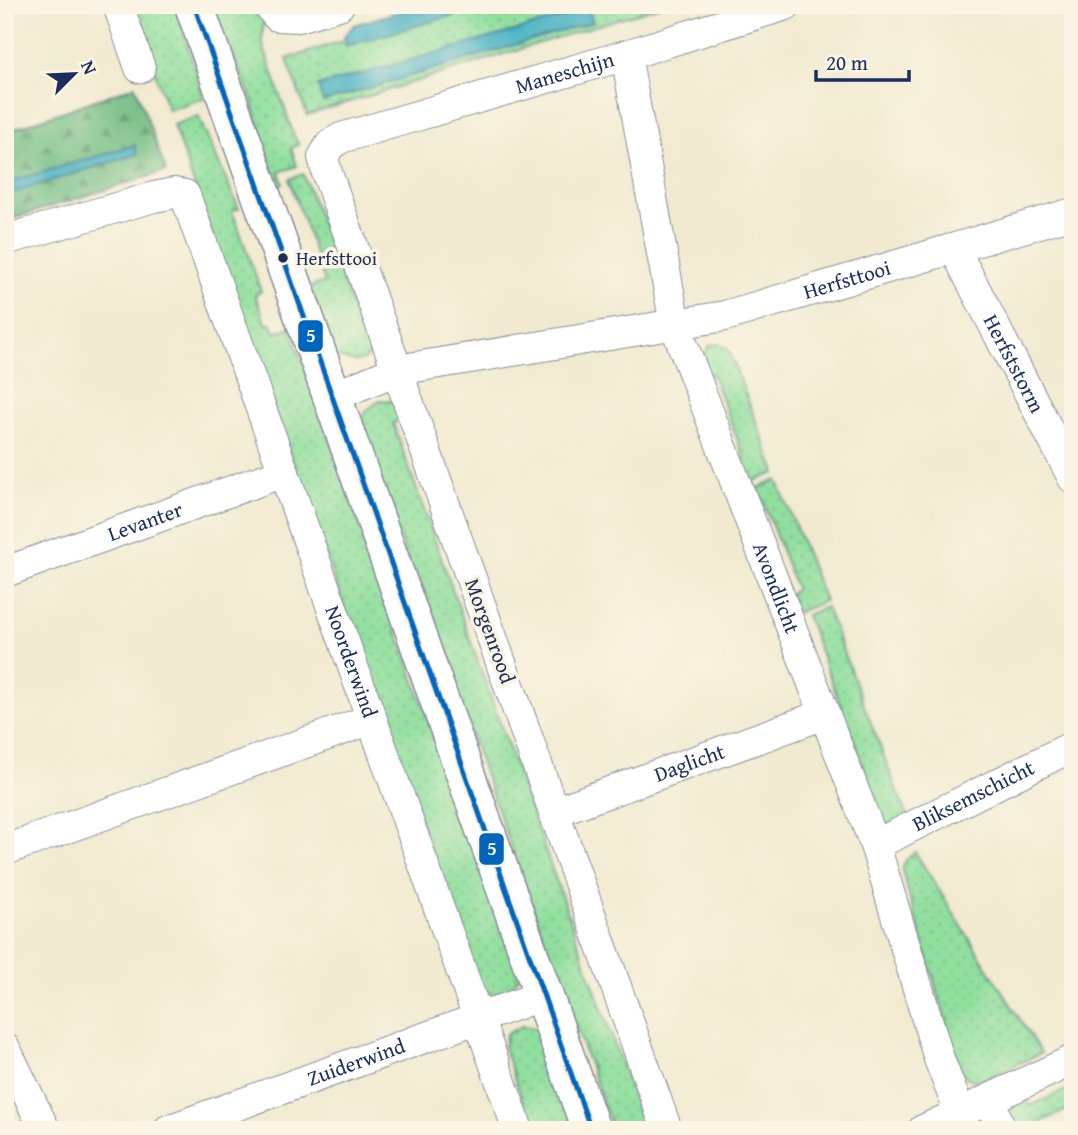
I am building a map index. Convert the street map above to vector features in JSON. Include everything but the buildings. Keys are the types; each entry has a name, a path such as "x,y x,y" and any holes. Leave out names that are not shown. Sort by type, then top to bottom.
{"street":[{"path":"118,5 140,68"},
{"path":"194,5 591,1130"},
{"path":"268,5 277,16 299,17 339,5"},
{"name":"Maneschijn","path":"341,138 786,5"},
{"name":"Avondlicht","path":"626,55 675,325 875,845 939,1059 960,1113"},
{"name":"Morgenrood","path":"341,138 330,145 323,157 324,161 667,1130"},
{"name":"Noorderwind","path":"5,240 154,197 174,193 185,195 518,1130"},
{"name":"Herfsttooi","path":"332,397 397,370 725,316 1073,213"},
{"name":"Herfststorm","path":"955,250 1073,478"},
{"name":"Levanter","path":"5,572 284,472"},
{"name":"Daglicht","path":"554,812 825,714"},
{"path":"5,850 372,719"},
{"name":"Bliksemschicht","path":"875,845 1073,746"},
{"name":"Zuiderwind","path":"168,1130 543,995"},
{"path":"5,1048 45,1130"},
{"path":"923,1130 1073,1060"},
{"path":"990,1099 1001,1130"}],"green space":[{"path":"131,5 175,5 204,98 168,110"},
{"path":"211,5 258,5 264,20 262,42 299,145 291,148 297,166 279,172 283,183 275,188 252,100"},
{"path":"454,5 663,5 307,115 287,59"},
{"path":"135,86 166,171 5,221 5,132"},
{"path":"198,116 239,209 232,210 261,291 255,295 266,324 271,323 276,333 290,327 519,977 509,990 493,995 480,988 173,125"},
{"path":"303,174 363,336 374,334 377,345 364,360 354,362 335,356 310,287 325,282 289,179"},
{"path":"719,344 728,349 776,473 746,484 738,463 745,459 712,374 704,376 705,353 710,345"},
{"path":"380,400 393,401 404,418 393,423 645,1130 613,1130 360,428 366,411"},
{"path":"777,480 825,601 796,613 789,594 796,589 758,488"},
{"path":"826,607 908,819 890,825 876,819 869,805 877,801 850,731 842,733 834,713 842,709 806,615"},
{"path":"915,852 1041,1053 983,1080 970,1079 960,1069 902,871 905,861"},
{"path":"522,1026 536,1028 578,1130 533,1130 504,1049 506,1034"},
{"path":"1073,1087 1073,1107 1023,1130 1009,1130 1010,1110 1025,1095 1030,1106"}],"water":[{"path":"422,5 489,5 346,46 344,36 354,25"},
{"path":"589,10 593,22 323,102 318,86"},
{"path":"135,145 137,154 5,195 5,183"}],"transit line":[{"name":"5","path":"194,5 591,1130"}],"place":[{"name":"Herfsttooi","path":"283,258"}]}
